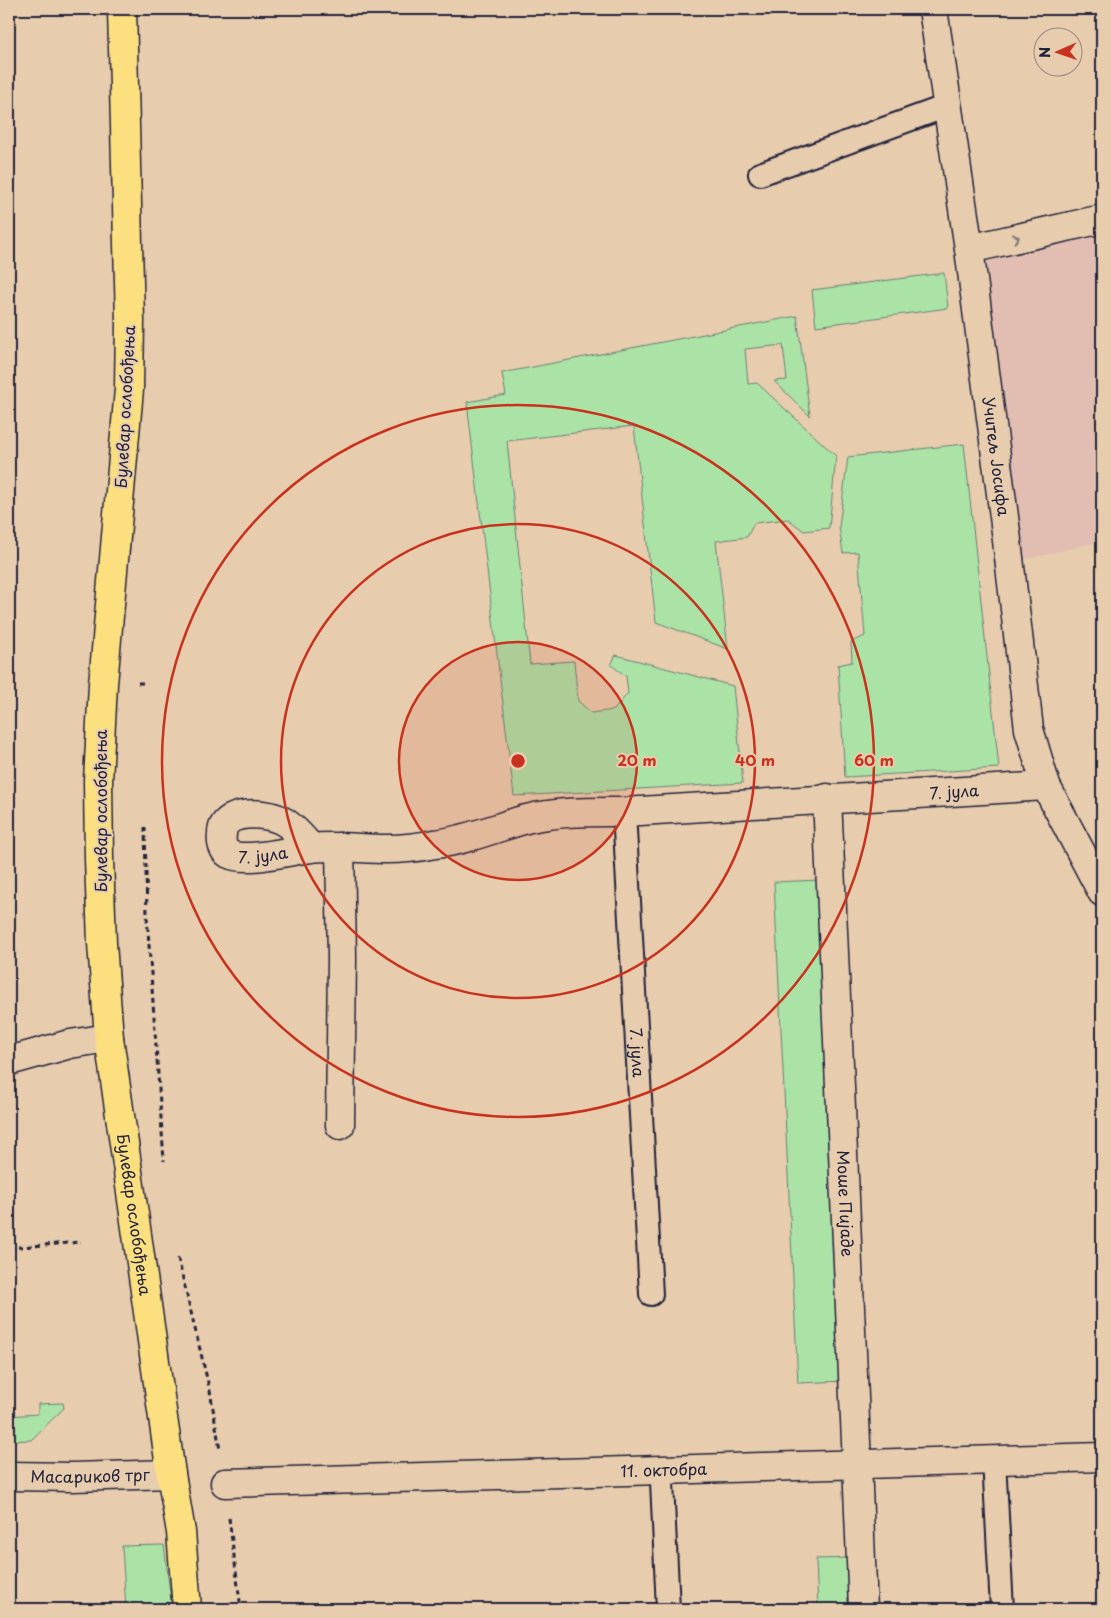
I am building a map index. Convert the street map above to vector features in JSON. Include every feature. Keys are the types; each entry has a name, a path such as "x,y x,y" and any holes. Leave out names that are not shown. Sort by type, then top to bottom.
{"main road":[{"name":"Булевар ослобођења","path":"122,9 130,321 129,389 103,684 98,781 102,943 109,1038 180,1532 187,1609"}],"street":[{"name":"Учитељ Јосифа","path":"933,9 969,249 1006,532 1029,729 1046,786 1102,892"},
{"path":"969,249 1102,219"},
{"name":"7. јула","path":"312,848 389,849 438,844 528,819 566,812 624,812 1046,786"},
{"name":"Моше Пијаде","path":"827,798 858,1464 862,1609"},
{"path":"340,847 342,958 340,1125"},
{"path":"9,1061 70,1044 109,1038"},
{"name":"11. октобра","path":"225,1483 1102,1457"},
{"name":"Масариков трг","path":"9,1476 73,1477 171,1474"}],"lane":[{"path":"760,174 947,106"},
{"name":"7. јула","path":"624,812 651,1294"},
{"path":"994,1460 1002,1609"},
{"path":"663,1469 668,1609"}],"path":[{"path":"145,827 146,916 164,1169"},
{"path":"9,1248 81,1242"},
{"path":"176,1252 210,1391 225,1483 241,1609"}],"shaded area":[{"path":"1102,234 1102,541 1019,561 985,260"}],"green space":[{"path":"944,273 948,308 816,326 812,290"},
{"path":"797,316 810,416 774,381 787,380 783,345 745,349 748,384 757,383 836,456 829,528 804,531 788,519 754,523 747,537 716,541 728,649 656,622 634,426 507,441 530,664 574,661 578,701 591,713 614,710 628,693 626,676 611,665 616,655 733,686 743,783 514,796 467,402 506,395 502,373"},
{"path":"964,444 999,768 845,777 838,665 852,662 851,642 865,636 858,552 843,553 839,527 848,457"},
{"path":"822,880 846,1381 798,1383 774,882"},
{"path":"63,1403 64,1408 31,1440 9,1441 9,1416 38,1414 38,1404"},
{"path":"164,1545 172,1609 126,1609 122,1546"},
{"path":"851,1558 853,1609 818,1609 816,1559"}]}
